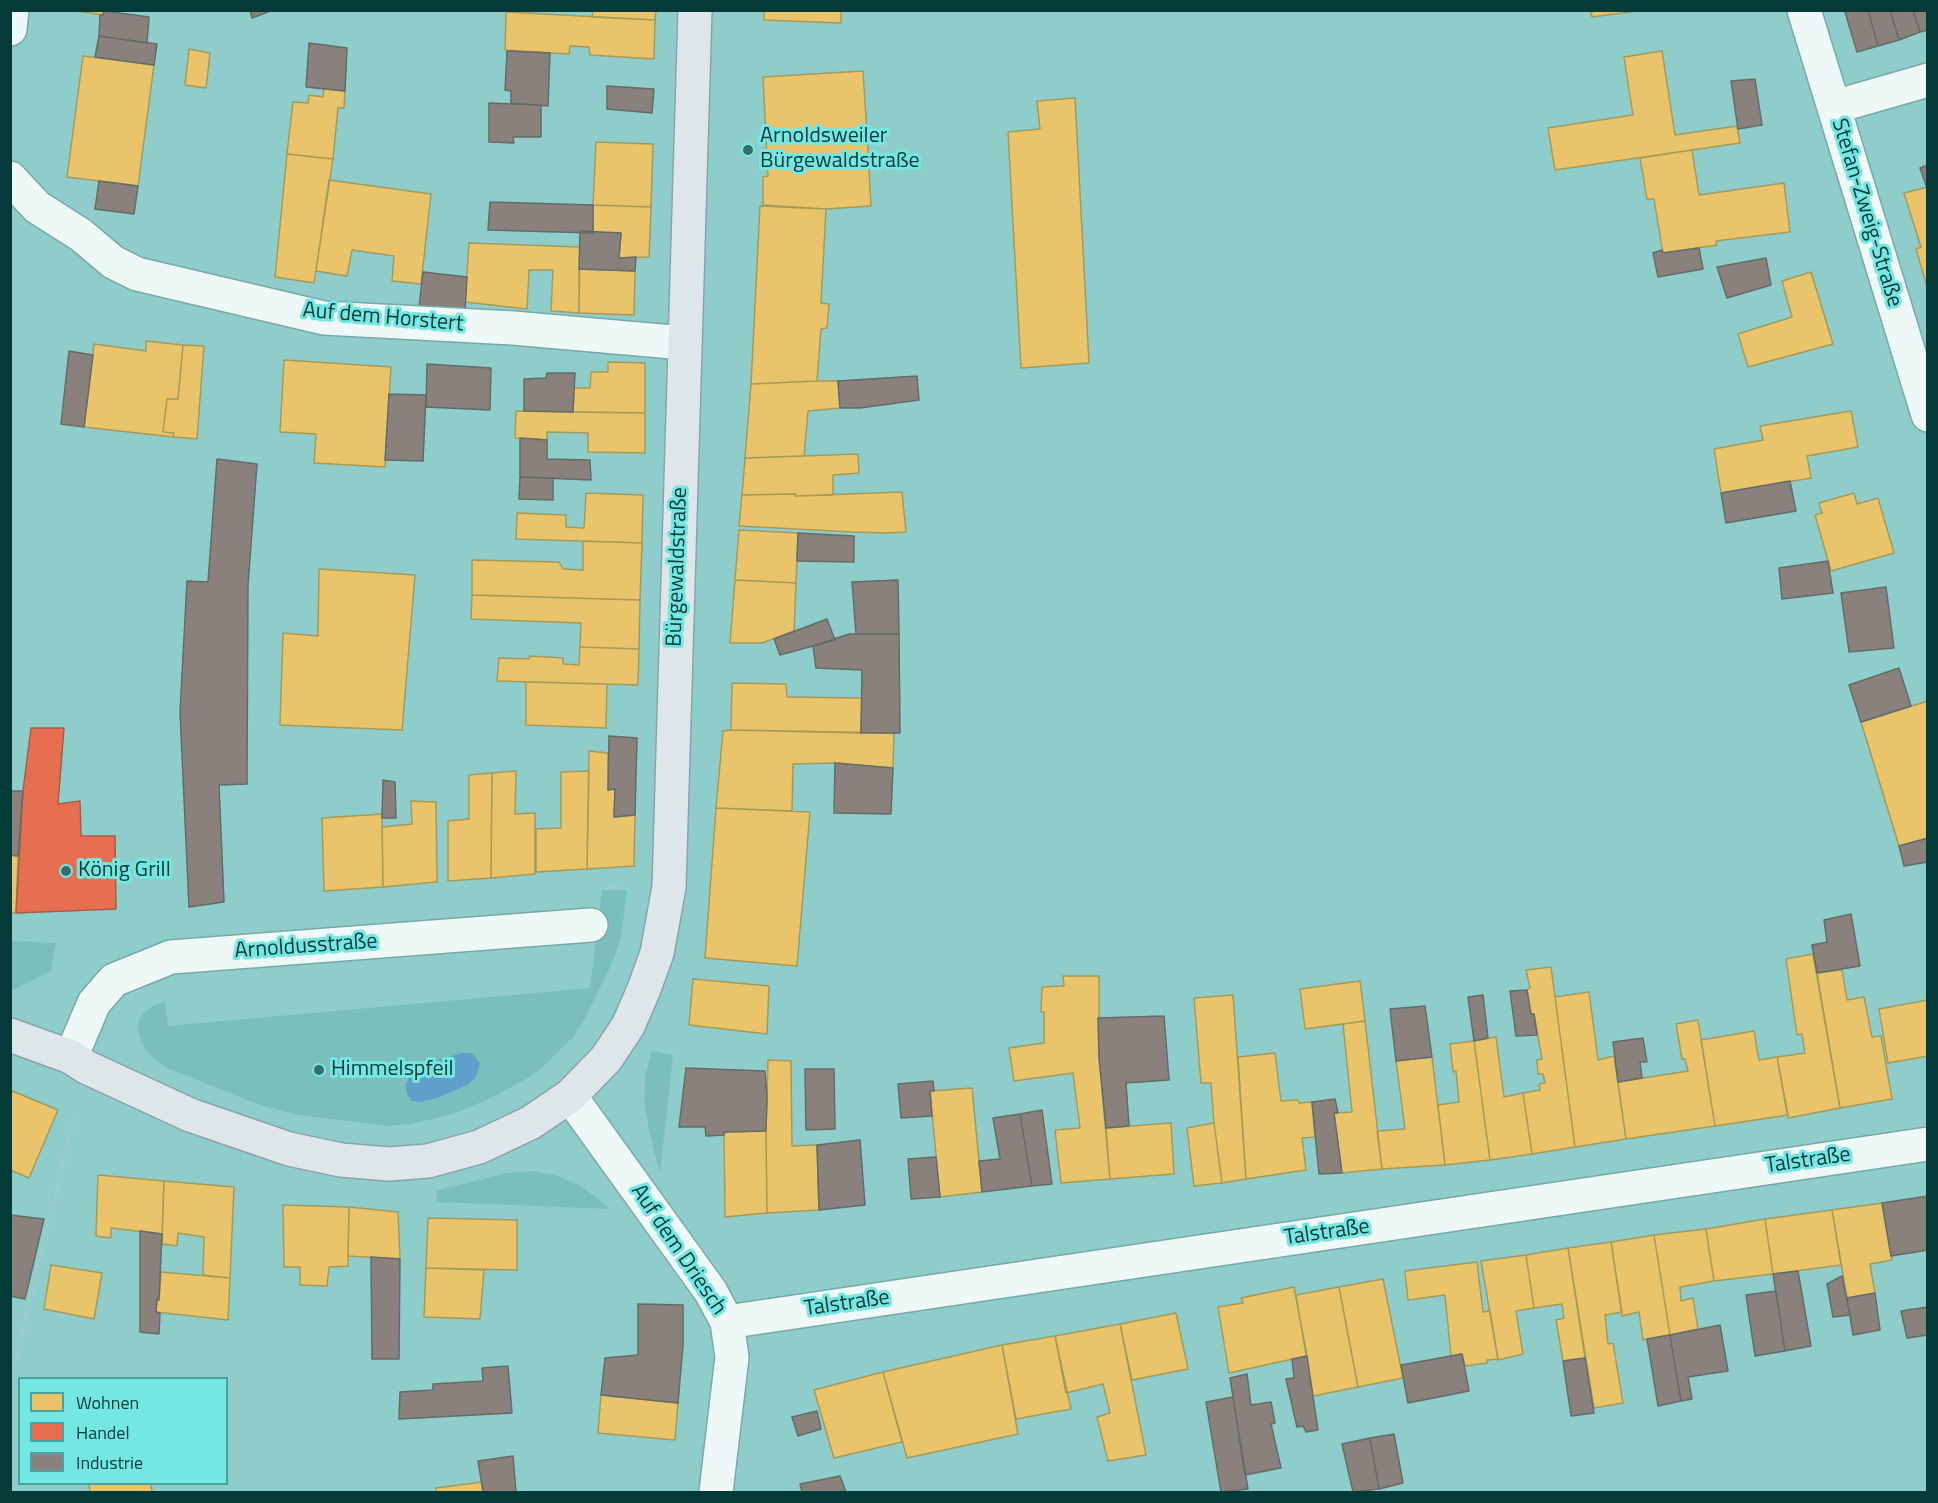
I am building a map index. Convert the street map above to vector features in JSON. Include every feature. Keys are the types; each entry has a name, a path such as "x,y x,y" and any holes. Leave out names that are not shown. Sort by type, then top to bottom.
{"main road":[{"name":"Bürgewaldstraße","path":"570,1096 606,1059 628,1026 657,953 669,888 695,10"},
{"path":"10,1035 79,1062 190,1115 289,1149 341,1160 389,1164 428,1161 479,1147 530,1123 570,1096"}],"street":[{"path":"10,29 12,10"},
{"name":"Stefan-Zweig-Straße","path":"1804,10 1928,415"},
{"path":"1834,107 1928,80"},
{"name":"Auf dem Horstert","path":"10,178 37,207 81,235 113,262 137,274 324,318 513,328 684,343"},
{"name":"Arnoldusstraße","path":"79,1062 94,1003 114,980 171,957 591,926"},
{"name":"Auf dem Driesch","path":"570,1096 711,1292 728,1322 732,1357 716,1492"},
{"name":"Talstraße","path":"728,1322 1928,1144"}],"path":[{"path":"10,1383 79,1062"}],"green space":[{"path":"602,890 627,890 621,938 614,959 574,1036 544,1066 526,1079 491,1098 453,1114 411,1124 388,1126 299,1115 260,1105 167,1068 145,1049 139,1036 138,1023 143,1013 165,1001 168,1026 590,988"},
{"path":"11,941 56,943 51,971 11,991"},
{"path":"651,1051 673,1055 660,1173 644,1102 645,1078"},
{"path":"531,1171 555,1175 581,1186 611,1209 437,1202 436,1191 507,1173"}],"water":[{"path":"462,1053 472,1053 480,1063 476,1077 469,1084 437,1098 421,1102 412,1101 407,1094 406,1084 411,1071 416,1067"}],"building: Wohnen":[{"path":"71,10 104,10 103,15"},
{"path":"593,10 656,10 655,20 592,17"},
{"path":"764,10 841,10 841,23 764,20"},
{"path":"1591,10 1645,10 1592,17"},
{"path":"506,12 655,20 654,59 590,55 589,47 570,46 569,54 505,50"},
{"path":"189,49 210,53 206,88 185,85"},
{"path":"1662,51 1675,135 1737,126 1740,143 1555,170 1548,128 1633,115 1624,57"},
{"path":"83,56 154,65 138,186 67,177"},
{"path":"863,71 867,134 766,139 763,77"},
{"path":"324,89 345,91 344,108 338,108 333,159 287,154 293,102 308,103 309,95 323,97"},
{"path":"1075,98 1089,363 1021,368 1008,132 1040,129 1037,101"},
{"path":"867,134 871,206 826,209 763,205 763,177 768,176 766,139"},
{"path":"596,142 653,144 651,207 593,205"},
{"path":"1692,150 1699,195 1784,183 1790,232 1716,241 1717,245 1663,253 1654,199 1647,199 1640,158"},
{"path":"287,154 333,159 314,283 275,277"},
{"path":"329,180 431,194 421,284 392,281 394,256 352,250 347,276 316,271"},
{"path":"1928,187 1928,290 1916,249 1921,247 1904,193"},
{"path":"593,205 651,207 649,257 619,258 621,233 593,233"},
{"path":"760,206 826,209 821,303 829,304 827,328 821,329 817,381 751,384"},
{"path":"469,243 580,247 579,313 551,311 553,270 529,270 527,309 465,302"},
{"path":"579,269 635,271 634,315 579,313"},
{"path":"1811,272 1833,344 1748,367 1738,334 1792,317 1782,281"},
{"path":"146,341 183,345 178,399 167,399 163,432 174,433 173,437 84,427 94,344 146,351"},
{"path":"183,345 204,346 197,439 173,437 174,433 163,432 167,399 178,399"},
{"path":"284,360 391,367 385,467 314,463 316,434 280,432"},
{"path":"608,362 645,363 645,413 573,412 574,388 590,388 591,372 608,372"},
{"path":"838,381 840,408 808,411 804,456 745,458 751,384"},
{"path":"516,411 645,413 645,453 588,452 588,433 547,432 547,440 515,438"},
{"path":"1851,411 1858,447 1807,456 1811,478 1721,493 1714,449 1763,440 1760,426"},
{"path":"858,454 859,473 833,475 833,495 742,495 745,458"},
{"path":"902,492 906,532 852,532 739,526 742,495 796,494 795,496"},
{"path":"586,493 643,495 642,543 516,539 517,513 566,515 566,527 584,528"},
{"path":"1854,493 1857,504 1878,498 1894,553 1831,571 1815,515 1822,513 1819,503"},
{"path":"739,530 798,533 796,583 735,580"},
{"path":"583,541 642,543 640,600 472,595 472,560 559,562 563,569 583,570"},
{"path":"319,569 415,575 402,730 280,725 283,633 318,636"},
{"path":"735,580 796,583 794,631 762,643 730,643"},
{"path":"472,595 640,600 639,649 580,647 581,623 471,619"},
{"path":"580,647 639,649 638,685 497,681 499,658 529,659 530,656 563,658 563,664 579,665"},
{"path":"526,682 607,684 606,728 526,725"},
{"path":"732,683 786,684 787,697 862,698 861,733 731,730"},
{"path":"1928,701 1928,838 1899,846 1861,722"},
{"path":"723,731 894,733 893,768 835,763 793,764 792,811 716,808"},
{"path":"589,751 608,753 608,790 615,789 614,817 635,815 634,866 587,869"},
{"path":"516,771 515,814 535,813 535,874 491,878 492,773"},
{"path":"589,771 587,869 536,872 536,829 561,828 561,772"},
{"path":"492,773 491,878 448,881 448,821 469,819 469,775"},
{"path":"411,801 436,802 437,882 383,887 382,827 412,824"},
{"path":"716,808 810,812 797,966 705,958"},
{"path":"382,814 383,887 324,891 322,818"},
{"path":"10,855 18,856 16,913 10,913"},
{"path":"1813,954 1840,1108 1788,1118 1777,1057 1805,1053 1802,1034 1797,1035 1786,959"},
{"path":"1551,967 1575,1147 1532,1154 1523,1093 1540,1090 1539,1084 1545,1083 1543,1074 1538,1074 1537,1060 1542,1059 1534,1014 1531,1014 1527,990 1530,988 1526,970"},
{"path":"1842,970 1847,1000 1864,997 1872,1037 1881,1036 1892,1099 1840,1108 1817,973"},
{"path":"1063,976 1099,976 1099,1057 1110,1179 1061,1183 1055,1130 1080,1128 1073,1073 1014,1081 1009,1048 1044,1043 1044,1012 1041,1012 1042,987 1064,986"},
{"path":"693,979 769,986 767,1034 689,1025"},
{"path":"1360,981 1365,1021 1305,1029 1300,989"},
{"path":"1589,992 1598,1060 1614,1056 1626,1139 1575,1147 1555,997"},
{"path":"1233,995 1246,1179 1222,1183 1211,1083 1201,1083 1194,998"},
{"path":"1928,1000 1928,1056 1888,1063 1879,1009"},
{"path":"1698,1020 1715,1126 1626,1139 1618,1082 1688,1071 1685,1059 1682,1059 1676,1024"},
{"path":"1365,1021 1382,1169 1342,1173 1334,1113 1352,1112 1343,1024"},
{"path":"1754,1031 1759,1060 1777,1057 1788,1115 1715,1126 1701,1040"},
{"path":"1496,1037 1504,1097 1523,1093 1532,1154 1490,1160 1474,1041"},
{"path":"1474,1041 1490,1160 1445,1165 1438,1105 1459,1102 1450,1044"},
{"path":"1275,1053 1281,1101 1312,1102 1315,1137 1302,1138 1306,1170 1246,1179 1238,1057"},
{"path":"1432,1057 1445,1165 1382,1169 1377,1131 1405,1129 1396,1061"},
{"path":"768,1060 791,1061 792,1146 817,1145 819,1210 767,1213"},
{"path":"972,1088 982,1192 940,1197 930,1091"},
{"path":"10,1090 58,1110 29,1178 10,1170"},
{"path":"1171,1123 1174,1174 1110,1179 1106,1128"},
{"path":"1214,1123 1222,1183 1194,1186 1187,1128"},
{"path":"766,1131 767,1213 725,1217 724,1132"},
{"path":"98,1175 164,1181 162,1234 111,1228 111,1238 96,1236"},
{"path":"164,1181 234,1187 230,1278 203,1275 204,1237 178,1233 177,1246 162,1244"},
{"path":"1882,1203 1892,1260 1870,1264 1875,1293 1847,1298 1832,1210"},
{"path":"283,1205 349,1207 348,1266 329,1267 327,1286 300,1285 300,1267 284,1267"},
{"path":"349,1207 398,1212 400,1259 348,1256"},
{"path":"1832,1210 1841,1265 1773,1274 1765,1219"},
{"path":"428,1218 517,1220 517,1270 426,1268"},
{"path":"1765,1219 1773,1274 1714,1281 1706,1229"},
{"path":"1706,1229 1714,1281 1680,1287 1681,1301 1693,1298 1698,1329 1670,1335 1654,1235"},
{"path":"1654,1235 1670,1335 1643,1340 1639,1312 1622,1316 1611,1242"},
{"path":"1611,1242 1622,1312 1605,1315 1608,1344 1613,1343 1623,1403 1594,1408 1568,1248"},
{"path":"1568,1248 1585,1358 1563,1361 1556,1320 1564,1318 1562,1304 1534,1308 1526,1255"},
{"path":"1526,1255 1534,1308 1516,1311 1523,1354 1498,1360 1481,1261"},
{"path":"1477,1262 1483,1312 1490,1311 1498,1359 1465,1366 1462,1354 1451,1356 1445,1295 1408,1300 1405,1271"},
{"path":"51,1265 102,1273 94,1319 44,1309"},
{"path":"426,1268 484,1270 480,1319 424,1317"},
{"path":"161,1272 230,1278 228,1320 156,1312"},
{"path":"1383,1279 1403,1378 1358,1387 1339,1287"},
{"path":"1294,1287 1307,1356 1229,1373 1218,1307 1243,1303 1241,1298"},
{"path":"1339,1287 1358,1387 1313,1396 1296,1295"},
{"path":"1176,1313 1188,1369 1132,1380 1120,1324"},
{"path":"1120,1324 1146,1455 1108,1461 1097,1417 1110,1413 1103,1384 1066,1393 1055,1336"},
{"path":"1055,1336 1071,1409 1016,1419 1002,1345"},
{"path":"1002,1345 1018,1434 907,1458 883,1372"},
{"path":"883,1372 902,1442 834,1458 814,1390"},
{"path":"601,1395 678,1403 675,1440 598,1433"},
{"path":"482,1482 483,1492 436,1492 436,1488"},
{"path":"89,1485 151,1485 152,1492 90,1492"}],"building: Handel":[{"path":"31,728 64,728 58,804 80,801 81,836 115,836 116,909 16,913 23,791"}],"building: Industrie":[{"path":"250,10 273,10 252,18"},
{"path":"1868,10 1878,46 1857,52 1845,12"},
{"path":"1868,10 1890,10 1899,40 1878,46"},
{"path":"1890,10 1913,10 1920,32 1899,40"},
{"path":"1913,10 1928,10 1928,30 1920,32"},
{"path":"104,11 149,17 147,43 99,36 100,15 103,15"},
{"path":"99,36 157,44 154,65 95,57"},
{"path":"309,43 347,48 345,91 306,87"},
{"path":"507,51 550,53 548,106 511,103 511,91 505,90"},
{"path":"1755,79 1762,125 1738,129 1731,81"},
{"path":"607,86 654,89 652,113 607,109"},
{"path":"489,103 541,105 541,137 513,137 514,143 489,142"},
{"path":"1928,165 1928,187 1927,188 1920,168"},
{"path":"99,181 138,186 134,214 95,209"},
{"path":"490,202 593,205 593,233 488,230"},
{"path":"580,231 621,233 619,258 636,257 635,271 579,269"},
{"path":"1699,248 1703,269 1658,277 1653,253 1662,250 1663,253"},
{"path":"1766,258 1771,285 1727,298 1717,267"},
{"path":"423,272 467,277 465,310 419,307"},
{"path":"69,351 93,355 84,427 61,424"},
{"path":"427,364 491,368 490,410 426,407"},
{"path":"547,373 575,373 573,412 524,411 524,379 546,378"},
{"path":"917,376 919,400 860,408 840,408 838,381"},
{"path":"389,394 426,395 423,461 385,460"},
{"path":"520,438 547,440 547,459 590,460 591,480 520,477"},
{"path":"217,459 257,464 248,585 247,784 219,785 224,902 189,907 180,712 187,581 208,582"},
{"path":"520,477 553,478 553,500 519,499"},
{"path":"1790,481 1796,511 1726,523 1721,493"},
{"path":"798,533 854,536 854,562 797,561"},
{"path":"1828,561 1833,593 1782,599 1779,568"},
{"path":"898,580 899,634 856,634 852,582"},
{"path":"1886,587 1894,648 1849,652 1841,593"},
{"path":"827,619 835,640 780,655 774,639"},
{"path":"849,634 899,634 900,733 861,733 862,670 816,668 813,646"},
{"path":"1899,668 1911,706 1861,722 1849,685"},
{"path":"609,736 637,738 635,815 614,817 615,789 608,790"},
{"path":"835,763 893,768 891,814 834,813"},
{"path":"383,780 395,782 396,818 382,818"},
{"path":"10,791 23,791 18,856 10,855"},
{"path":"1928,838 1928,862 1904,866 1899,846"},
{"path":"1851,914 1860,966 1817,973 1812,945 1827,942 1824,920"},
{"path":"1527,990 1537,1035 1516,1036 1510,991"},
{"path":"1483,995 1488,1038 1474,1041 1468,997"},
{"path":"1425,1006 1432,1057 1396,1061 1390,1009"},
{"path":"1164,1016 1169,1080 1126,1083 1129,1126 1106,1128 1099,1057 1098,1018"},
{"path":"1643,1038 1647,1062 1640,1062 1642,1078 1618,1082 1613,1042"},
{"path":"686,1068 765,1071 766,1131 724,1132 724,1135 706,1136 705,1127 679,1127"},
{"path":"805,1069 834,1069 835,1129 806,1130"},
{"path":"933,1081 934,1091 930,1091 932,1116 901,1118 898,1084"},
{"path":"1335,1099 1338,1113 1334,1113 1342,1173 1319,1174 1312,1102"},
{"path":"1042,1110 1052,1184 1032,1186 1020,1114"},
{"path":"1020,1114 1032,1186 982,1192 979,1161 1000,1159 993,1118"},
{"path":"860,1140 865,1205 819,1210 817,1145"},
{"path":"936,1157 940,1197 911,1199 908,1159"},
{"path":"1928,1196 1928,1250 1891,1256 1882,1203"},
{"path":"10,1215 44,1219 25,1299 10,1296"},
{"path":"140,1231 162,1234 159,1300 157,1299 156,1312 160,1313 159,1334 140,1332"},
{"path":"371,1257 400,1259 399,1359 372,1359"},
{"path":"1798,1271 1811,1346 1785,1351 1773,1274"},
{"path":"1842,1276 1850,1315 1833,1317 1827,1284"},
{"path":"1776,1291 1785,1351 1755,1356 1746,1295"},
{"path":"1875,1293 1880,1330 1853,1335 1847,1298"},
{"path":"638,1304 683,1305 683,1345 678,1403 601,1395 605,1358 638,1355"},
{"path":"1928,1307 1928,1335 1907,1338 1901,1311"},
{"path":"1720,1325 1728,1371 1688,1377 1692,1399 1681,1401 1670,1335"},
{"path":"1670,1335 1681,1401 1658,1406 1647,1339"},
{"path":"1462,1354 1469,1391 1408,1403 1401,1365"},
{"path":"1307,1356 1318,1430 1306,1432 1303,1426 1297,1427 1286,1379 1294,1378 1292,1359"},
{"path":"1585,1358 1594,1413 1571,1416 1563,1361"},
{"path":"508,1366 512,1413 399,1419 400,1392 433,1390 433,1384 483,1381 482,1368"},
{"path":"1247,1374 1251,1405 1271,1402 1275,1423 1271,1424 1281,1468 1245,1475 1230,1378"},
{"path":"1233,1397 1248,1489 1221,1492 1206,1402"},
{"path":"817,1411 821,1429 798,1436 792,1417"},
{"path":"1394,1434 1403,1483 1379,1489 1370,1438"},
{"path":"1370,1438 1379,1489 1353,1492 1342,1444"},
{"path":"513,1456 516,1492 483,1492 478,1461"},
{"path":"840,1476 846,1492 802,1492 800,1484"}],"place":[{"name":"Arnoldsweiler Bürgewaldstraße","path":"748,150"},
{"name":"König Grill","path":"66,871"},
{"name":"Himmelspfeil","path":"319,1070"}]}
